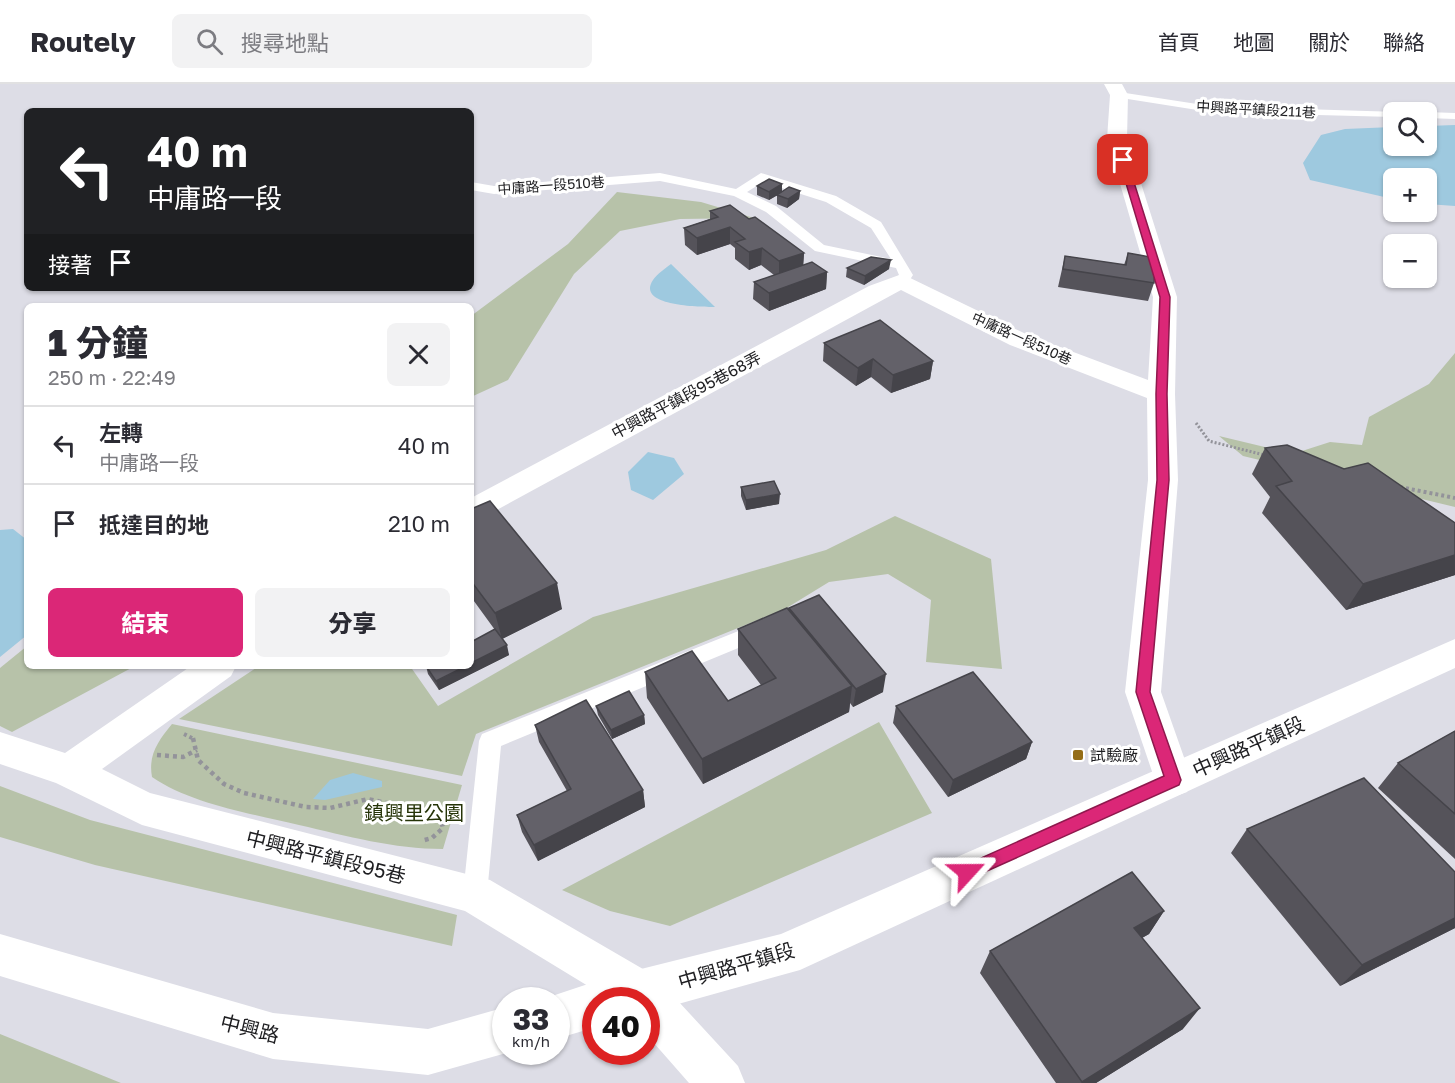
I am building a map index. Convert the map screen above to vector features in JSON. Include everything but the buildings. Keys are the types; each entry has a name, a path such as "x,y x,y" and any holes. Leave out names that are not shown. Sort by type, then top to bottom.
{"street":[{"path":"1116,90 1117,139 1165,297 1161,394 1163,480 1143,692 1173,780"},
{"name":"中庸路一段510巷","path":"902,273 1019,340 1161,394"},
{"name":"中興路平鎮段95巷68弄","path":"474,509 868,297 902,273"},
{"name":"中興路平鎮段","path":"659,987 784,955 1455,653"},
{"path":"69,771 214,669"},
{"name":"中興路平鎮段95巷","path":"0,747 69,771 142,808 476,894 611,987"},
{"name":"中興路","path":"0,955 273,1036 428,1052 492,1034"},
{"name":"中興路平鎮段95巷","path":"660,1028 721,1083"}],"lane":[{"name":"中興路平鎮段211巷","path":"1116,90 1210,109 1383,114"},
{"path":"1437,115 1455,116"},
{"name":"中庸路一段510巷","path":"474,187 494,190 660,177 738,193 771,209 820,248 902,273"},
{"path":"738,193 761,177 831,199 876,225 902,273"},
{"path":"476,894 490,741 741,638"}],"path":[{"path":"1161,394 1180,399 1209,441 1266,455"},
{"path":"1390,485 1455,498"},
{"path":"160,705 176,732 194,738 198,759 224,784 237,790 306,807 330,808 368,799 440,814 442,828 437,835 421,841 410,841"}],"green space":[{"path":"617,192 701,202 754,218 680,219 620,231 574,274 508,380 474,396 474,314 568,244"},
{"path":"1455,353 1455,507 1243,456 1219,436 1277,450 1302,451 1330,442 1362,445 1369,417 1429,384"},
{"path":"895,516 991,559 1002,669 926,662 931,600 888,574 829,582 785,609 476,734 462,776 179,719 254,669 412,669 438,706 593,617 826,550"},
{"path":"24,648 24,669 129,669 12,732 0,726 0,668"},
{"path":"879,722 932,813 670,926 610,911 562,890"},
{"name":"鎮興里公園","path":"172,724 462,785 443,849 371,841 223,807 185,794 152,777 153,755 158,742"},
{"path":"0,786 90,820 457,915 452,946 95,865 0,837"},
{"path":"0,1034 121,1083 0,1083"}],"water":[{"path":"1455,125 1455,206 1437,205 1437,168 1383,168 1383,197 1310,180 1303,163 1321,135 1345,129 1383,127 1383,156 1437,156 1437,126"},
{"path":"671,264 715,307 673,304 653,296 650,289 653,280"},
{"path":"648,452 674,458 684,474 653,500 631,490 628,472"},
{"path":"13,529 24,538 24,637 0,657 0,530"},
{"path":"353,773 382,781 382,787 325,800 313,799 330,780"}],"place":[{"name":"試驗廠","path":"1078,755"}],"route":[{"path":"967,872 1173,780 1143,692 1163,480 1161,394 1165,297 1123,160"}]}
